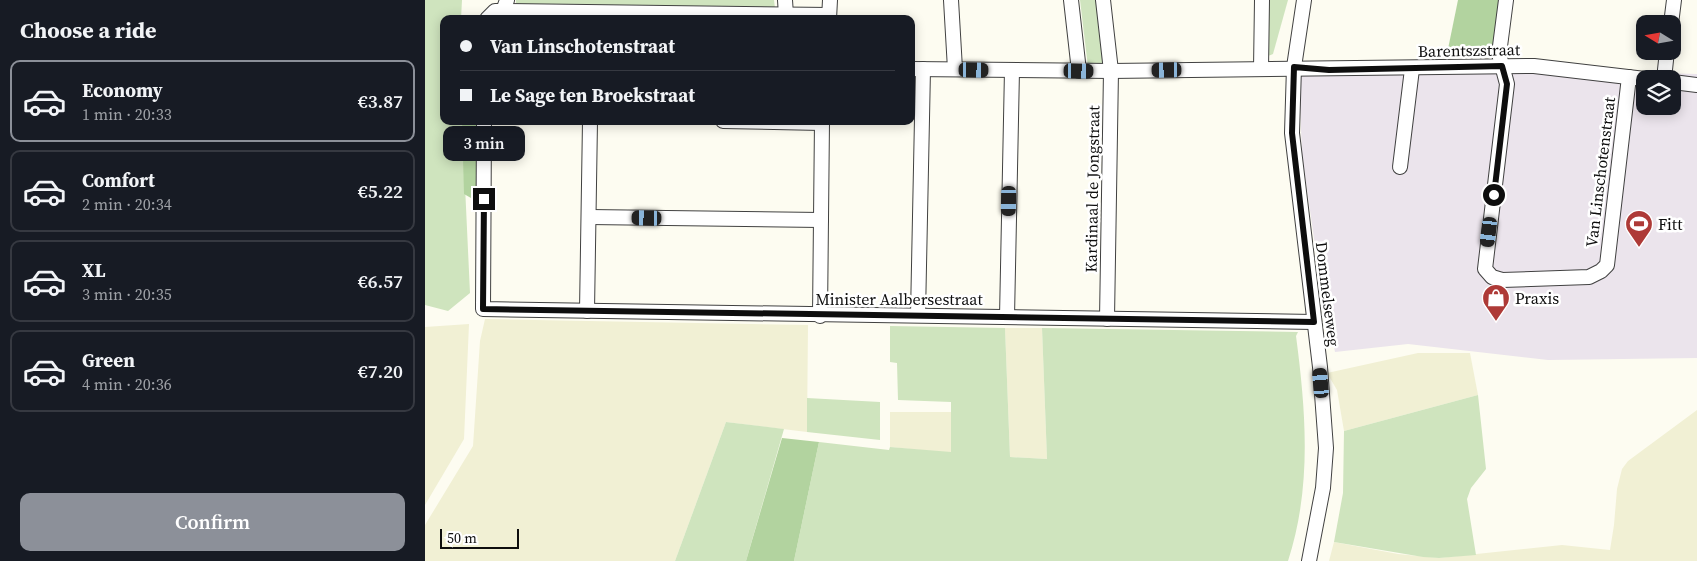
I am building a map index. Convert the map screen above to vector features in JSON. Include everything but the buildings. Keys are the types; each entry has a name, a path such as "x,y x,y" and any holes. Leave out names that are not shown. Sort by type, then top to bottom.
{"street":[{"path":"491,15 505,6 786,15 785,0"},
{"path":"829,15 830,0"},
{"path":"951,0 955,69"},
{"path":"1071,0 1079,71"},
{"name":"Kardinaal de Jongstraat","path":"1103,0 1111,71 1107,319"},
{"path":"1261,69 1262,0"},
{"name":"Dommelseweg","path":"1304,0 1294,67 1292,133 1314,322 1326,448 1323,488 1309,561"},
{"path":"1502,66 1499,54 1507,0"},
{"path":"1672,15 1674,0"},
{"name":"Van Linschotenstraat","path":"1502,66 1507,84 1485,269 1492,277 1501,280 1589,277 1607,266 1629,77"},
{"name":"Barentszstraat","path":"917,69 1111,71 1294,67 1329,70 1534,66 1636,78"},
{"path":"917,69 918,315"},
{"path":"1400,167 1412,69"},
{"path":"1007,317 1012,70"},
{"path":"1681,83 1697,85"},
{"name":"Minister Aalbersestraat","path":"485,125 483,309 820,316 918,315 1314,322"},
{"path":"587,312 590,125"},
{"path":"820,316 822,125"},
{"path":"589,217 821,220"}],"shaded area":[{"path":"1516,62 1636,72 1636,115 1681,115 1681,74 1697,74 1697,358 1548,360 1408,344 1335,352 1317,259 1302,155 1299,76"}],"green space":[{"path":"425,0 462,0 461,15 440,15 440,125 462,125 470,293 448,311 425,305"},
{"path":"516,0 774,0 775,8 516,7"},
{"path":"1080,0 1098,0 1106,66 1088,67"},
{"path":"1266,0 1288,0 1273,54 1265,57"},
{"path":"1458,0 1500,0 1493,47 1448,49"},
{"path":"462,125 478,125 478,202 464,194"},
{"path":"485,319 808,325 807,432 726,422 675,561 425,561 425,525 473,446 480,341"},
{"path":"469,324 464,439 425,505 425,327"},
{"path":"890,326 1005,328 1010,457 1047,459 1042,328 1298,332 1296,336 1304,421 1304,477 1296,533 1288,561 794,561 819,442 889,450 890,447 951,452 951,402 898,400 897,363 890,362"},
{"path":"1005,328 1042,328 1047,459 1010,457"},
{"path":"1418,353 1470,353 1478,395 1344,431 1337,390 1327,373"},
{"path":"1478,395 1486,469 1471,488 1467,499 1476,555 1439,558 1423,557 1334,542 1343,493 1344,431"},
{"path":"807,398 880,402 880,440 807,432"},
{"path":"1697,410 1697,561 1329,561 1334,542 1398,554 1439,558 1562,545 1610,550 1617,489 1622,469 1628,461"},
{"path":"890,412 952,412 951,453 890,447"},
{"path":"726,422 784,429 746,561 675,561"},
{"path":"782,438 819,442 794,561 746,561"}],"place":[{"name":"Fitt","path":"1639,248"},
{"name":"Praxis","path":"1496,322"}],"route":[{"path":"484,199 483,309 820,316 918,315 1314,322 1292,133 1291,98 1294,67 1329,70 1502,66 1507,84 1494,195"}]}
